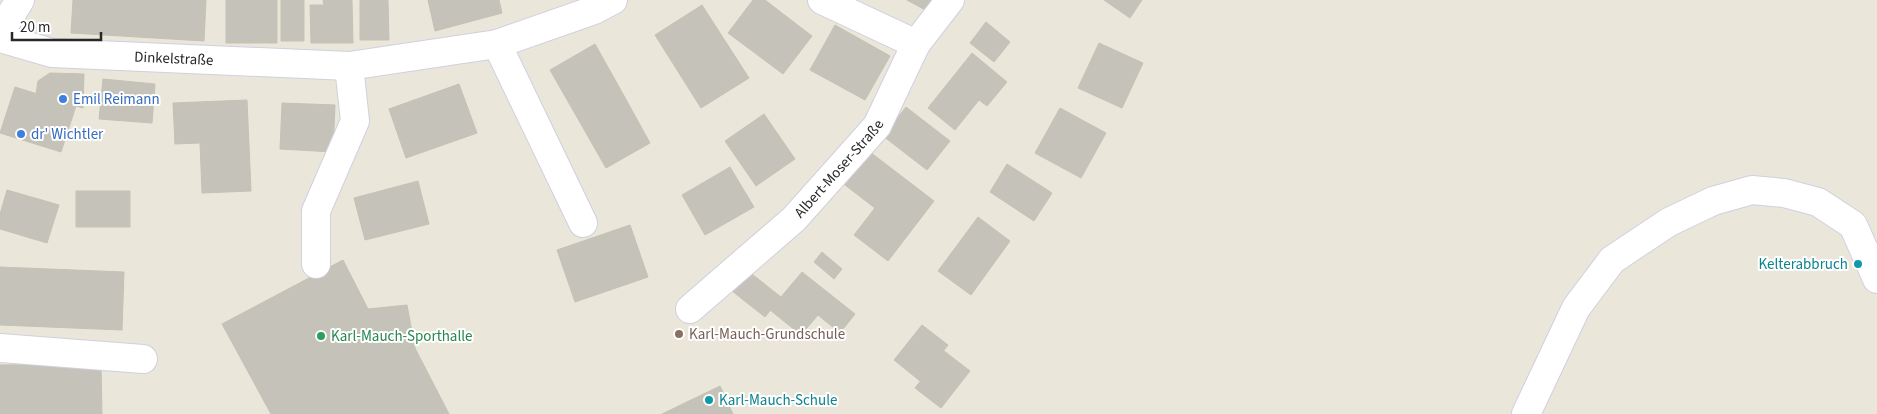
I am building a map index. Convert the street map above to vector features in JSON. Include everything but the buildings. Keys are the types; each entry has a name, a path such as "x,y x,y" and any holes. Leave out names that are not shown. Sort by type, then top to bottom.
{"street":[{"path":"0,32 20,0"},
{"name":"Dinkelstraße","path":"0,38 52,53 349,66 497,44 594,10 613,0"},
{"path":"822,0 916,44"},
{"name":"Albert-Moser-Straße","path":"690,309 794,219 877,126 916,44 950,0"},
{"path":"497,44 583,223"},
{"path":"316,264 316,211 354,121 349,66"},
{"path":"1526,414 1576,308 1612,260 1669,222 1713,201 1752,190 1784,193 1818,202 1853,225 1877,279"},
{"path":"0,348 144,359"}],"place":[{"name":"Emil Reimann","path":"63,99"},
{"name":"dr' Wichtler","path":"21,134"},
{"name":"Kelterabbruch","path":"1858,264"},
{"name":"Karl-Mauch-Grundschule","path":"679,334"},
{"name":"Karl-Mauch-Sporthalle","path":"321,336"},
{"name":"Karl-Mauch-Schule","path":"709,400"}]}
